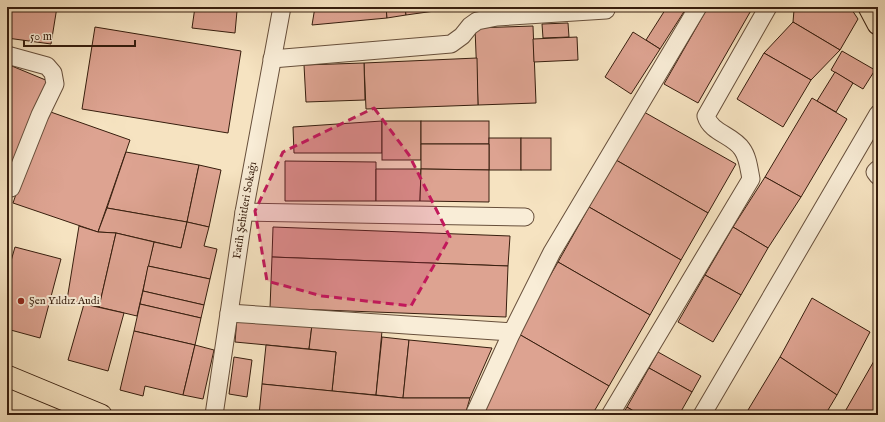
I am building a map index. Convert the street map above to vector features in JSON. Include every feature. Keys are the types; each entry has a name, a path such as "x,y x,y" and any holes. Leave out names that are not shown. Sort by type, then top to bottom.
{"main road":[{"path":"869,7 878,24"},
{"path":"7,376 102,415"},
{"path":"7,389 73,415"}],"street":[{"name":"Fatih Şehitleri Sokağı","path":"214,415 244,212 282,7"},
{"path":"474,415 512,332 552,252 698,7"},
{"path":"610,415 751,179 747,160 742,148 732,138 711,126 706,116 768,7"},
{"path":"272,59 451,44 462,36 470,26 477,21 497,17 606,10"},
{"path":"7,55 47,66 53,73 55,84 40,115 10,188 7,187"},
{"path":"702,415 878,114"},
{"path":"878,169 875,172 878,176"},
{"path":"244,212 525,217"},
{"path":"228,313 512,332"}],"highlighted area":[{"path":"374,108 409,155 450,237 411,306 322,296 267,281 255,211 283,152"}],"building":[{"path":"7,7 57,7 51,44 7,38"},
{"path":"195,7 237,11 235,33 192,28"},
{"path":"204,7 238,7 237,11"},
{"path":"315,7 386,7 387,18 312,25"},
{"path":"386,7 405,7 406,15 387,18"},
{"path":"405,7 449,7 449,9 406,15"},
{"path":"667,7 687,7 660,49 646,40"},
{"path":"708,7 753,7 698,103 664,84"},
{"path":"796,7 850,7 858,19 840,50 793,22 794,10"},
{"path":"793,22 840,50 811,80 764,53"},
{"path":"568,23 569,37 543,38 542,24"},
{"path":"533,26 536,103 478,105 475,28"},
{"path":"95,27 241,51 228,133 82,109"},
{"path":"633,32 660,49 631,94 605,77"},
{"path":"577,37 578,60 534,62 533,39"},
{"path":"842,51 875,70 863,89 831,70"},
{"path":"764,53 811,80 783,127 737,99"},
{"path":"477,58 478,105 366,109 364,63"},
{"path":"364,63 365,100 306,102 304,65"},
{"path":"7,64 48,81 7,180"},
{"path":"835,72 853,83 836,112 817,101"},
{"path":"812,98 847,119 801,197 765,177"},
{"path":"45,110 130,140 98,232 13,203"},
{"path":"644,112 736,164 708,213 616,160"},
{"path":"382,121 382,153 294,153 293,127"},
{"path":"382,121 421,121 421,160 382,160"},
{"path":"421,121 489,121 489,144 421,144"},
{"path":"489,138 521,138 521,170 489,170"},
{"path":"521,138 551,138 551,170 521,170"},
{"path":"421,144 489,144 489,170 421,169"},
{"path":"126,152 199,165 187,222 107,208"},
{"path":"616,160 708,213 681,260 589,207"},
{"path":"285,161 376,162 376,201 285,201"},
{"path":"199,165 221,170 209,227 187,222"},
{"path":"376,169 421,169 420,201 376,201"},
{"path":"421,169 489,170 489,202 420,201"},
{"path":"765,177 801,197 768,248 733,227"},
{"path":"589,207 681,260 650,315 558,262"},
{"path":"107,208 187,222 181,248 116,233 98,232"},
{"path":"187,222 209,227 204,246 217,249 210,279 148,266 154,242 181,248"},
{"path":"79,226 98,232 116,233 99,307 67,300"},
{"path":"273,227 510,236 508,266 272,257"},
{"path":"733,227 768,248 741,295 705,275"},
{"path":"116,233 154,242 137,316 99,307"},
{"path":"15,247 61,259 40,338 7,329 7,275"},
{"path":"272,257 508,266 506,317 270,308"},
{"path":"558,262 650,315 609,386 517,333"},
{"path":"148,266 210,279 204,305 143,291"},
{"path":"705,275 741,295 713,342 678,322"},
{"path":"143,291 204,305 201,318 140,304"},
{"path":"812,298 870,332 837,395 780,357"},
{"path":"84,304 124,313 108,371 68,360"},
{"path":"140,304 201,318 195,345 134,331"},
{"path":"237,318 312,325 309,349 235,342"},
{"path":"312,325 382,331 376,395 332,391 336,352 309,349"},
{"path":"134,331 195,345 183,395 145,386 143,396 120,390"},
{"path":"517,333 609,386 592,415 476,415"},
{"path":"382,337 409,340 403,398 376,395"},
{"path":"409,340 492,348 470,398 403,398"},
{"path":"195,345 214,350 203,399 183,395"},
{"path":"266,345 336,352 332,391 262,384"},
{"path":"658,352 701,376 692,392 649,368"},
{"path":"878,354 878,415 843,415"},
{"path":"234,357 252,360 247,397 229,394"},
{"path":"780,357 837,395 825,415 745,415"},
{"path":"649,368 692,392 679,415 640,415 627,407"},
{"path":"262,384 403,398 470,398 465,415 259,415"},
{"path":"627,407 640,415 622,415"}],"place":[{"name":"Şen Yıldız Audi","path":"21,301"}]}
